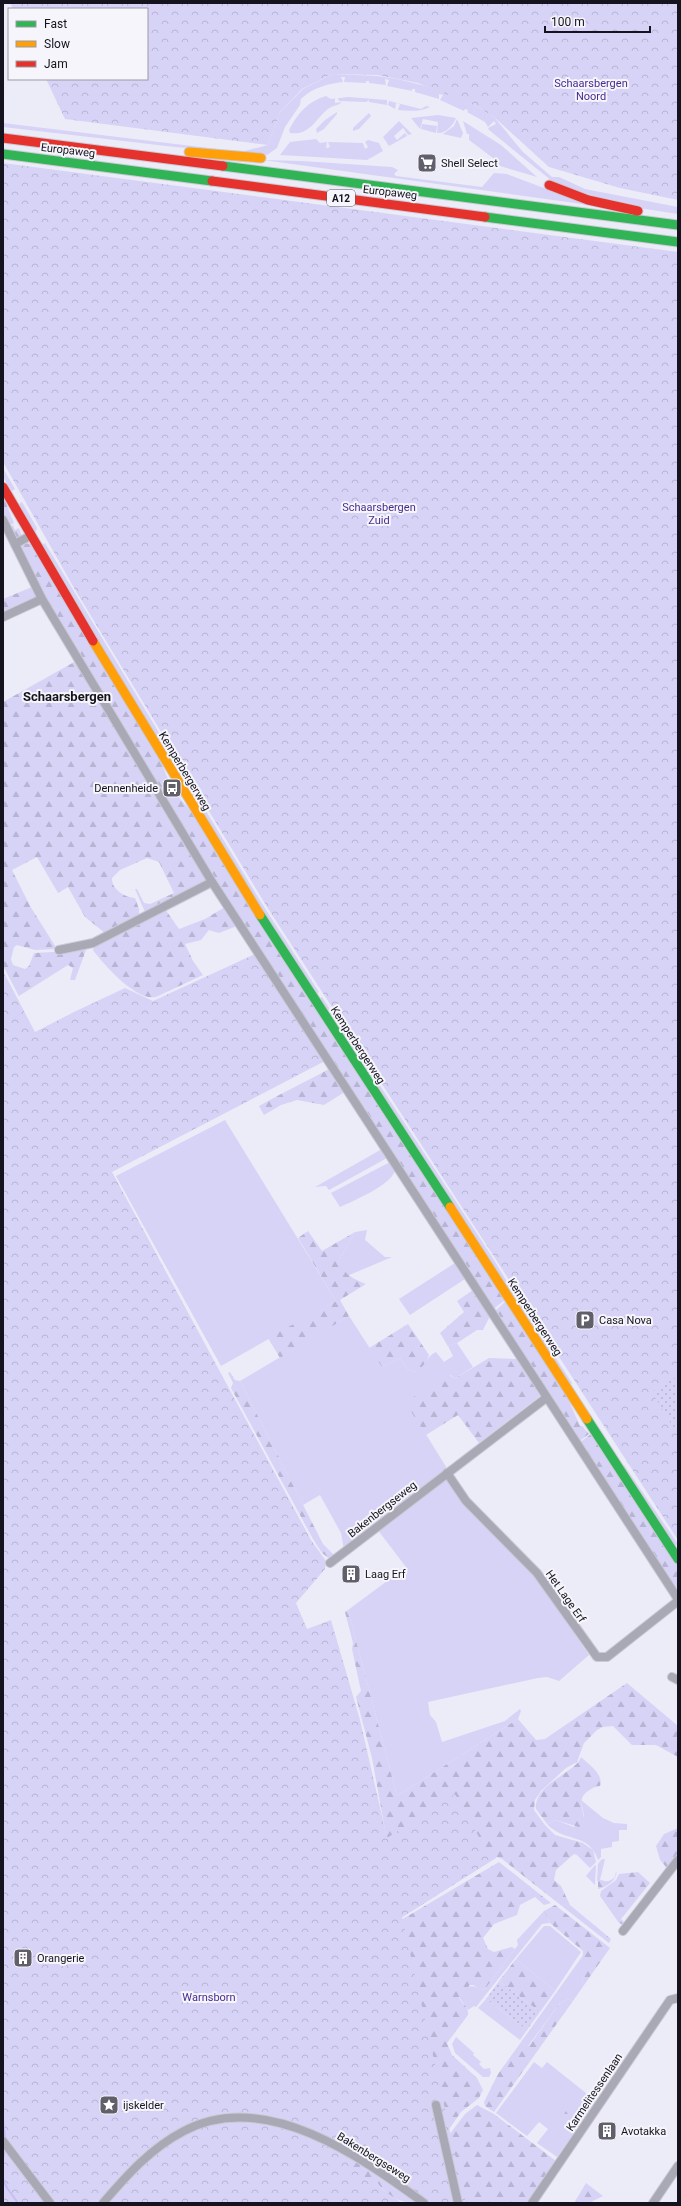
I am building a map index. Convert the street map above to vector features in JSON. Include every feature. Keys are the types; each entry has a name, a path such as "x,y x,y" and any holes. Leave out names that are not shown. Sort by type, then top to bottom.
{"main road":[{"name":"A12","path":"3,137 67,138 261,158"},
{"name":"Europaweg","path":"3,137 678,225"},
{"name":"Europaweg","path":"3,154 678,242"},
{"path":"549,185 588,200 678,217"},
{"name":"Kemperbergerweg","path":"3,487 30,536 260,915 678,1559"}],"street":[{"path":"3,520 42,599 212,882 678,1600"},
{"path":"15,544 30,536"},
{"path":"3,617 42,599"},
{"path":"59,950 93,943 172,904 212,882"},
{"path":"447,1473 546,1398"},
{"name":"Bakenbergseweg","path":"330,1563 447,1473"},
{"name":"Het Lage Erf","path":"447,1473 466,1501 537,1573 597,1657 607,1657 678,1600"},
{"path":"623,1931 678,1860"},
{"name":"Karmelitessenlaan","path":"532,2203 670,2000 678,1998"},
{"path":"436,2105 458,2203"},
{"name":"Bakenbergseweg","path":"103,2203 136,2166 157,2148 188,2129 223,2118 260,2120 322,2138 354,2155 424,2203"},
{"path":"3,2141 50,2203"},
{"path":"653,2203 678,2166"}],"green space":[{"name":"Schaarsbergen Noord","path":"10,3 678,3 678,200 620,188 549,167 494,117 476,106 418,83 377,75 332,74 302,89 280,112 268,145 65,119 46,80 148,80 148,8 12,8"},
{"path":"332,74 377,76 434,88 476,106 494,117 523,152 552,177 559,177 585,189 678,207 678,214 619,205 552,181 489,130 488,128 496,124 494,121 488,127 485,122 467,112 468,110 465,109 464,111 440,100 443,95 439,94 439,99 415,92 415,89 412,89 412,91 387,86 389,80 385,79 386,85 369,83 369,81 366,81 366,83 344,82 345,77 341,77 343,82 326,85 305,95 301,99 300,105 285,127 277,148 267,155 175,147 3,127 3,123 241,152 268,145 280,112 303,89"},
{"path":"326,96 331,99 337,98 335,99 335,103 342,102 328,109 312,126 303,132 290,133 289,130 299,114 314,101"},
{"path":"348,97 387,100 387,105 369,102 369,100 366,102 339,101 338,98"},
{"path":"389,101 421,109 426,106 430,107 426,109 410,111 398,110 400,104 396,103 395,109 388,105"},
{"path":"337,112 337,114 324,129 317,133 316,129 325,120"},
{"path":"369,113 371,116 359,129 353,131 353,128"},
{"path":"438,115 456,118 448,129 437,133 438,122 423,119 420,129 411,118"},
{"path":"457,119 463,133 461,138 443,134 454,126"},
{"path":"399,121 412,134 408,135 403,128 394,136 397,140 405,133 407,136 389,146 383,137"},
{"path":"463,121 501,145 537,177 500,166 497,161 469,140 469,134 467,134"},
{"path":"422,124 437,126 436,133 421,129"},
{"path":"316,139 320,143 327,142 326,148 330,147 328,142 363,143 365,149 368,147 365,142 368,140 379,143 383,151 367,160 280,155 290,142"},
{"path":"263,160 392,167 398,170 394,174 396,176 482,187 494,173 507,174 589,205"},
{"name":"Schaarsbergen Zuid","path":"3,163 678,252 678,1540 267,907 74,588 3,462"},
{"path":"3,468 15,489 12,491 3,477"},
{"path":"3,496 14,523 8,526 3,514"},
{"path":"22,502 37,528 33,533 19,504"},
{"path":"13,525 15,530 19,528 22,537 18,539 14,537 9,527"},
{"path":"25,543 31,544 160,759 172,790 163,796 44,598 19,548"},
{"path":"45,543 167,746 163,748 41,546"},
{"path":"32,587 37,597 3,615 3,599"},
{"path":"76,661 206,878 206,884 145,912 135,889 137,889 144,903 150,904 174,893 159,862 147,858 120,870 112,878 112,882 116,889 123,895 135,898 139,909 139,917 105,933 85,917 68,887 58,893 37,857 12,870 30,906 57,949 35,950 17,945 14,947 11,959 13,965 25,969 29,966 34,953 71,951 86,947 75,980 70,980 73,968 68,965 19,996 3,966 3,702"},
{"path":"180,768 261,902 319,992 316,995 277,936 178,769"},
{"path":"173,791 191,811 505,1300 492,1310 257,947 163,797"},
{"path":"225,907 237,926 219,933 209,930 201,940 185,944 193,961 203,975 156,997 148,997 130,988 104,964 93,950 96,943 165,909 179,929 205,919"},
{"name":"Warnsborn","path":"255,954 325,1061 112,1172 311,1540 326,1561 325,1569 296,1603 307,1629 331,1620 360,1720 387,1838 455,1794 485,1848 496,1858 402,1917 466,2203 430,2203 362,2157 351,2165 370,2182 376,2181 383,2190 402,2203 3,2203 3,971 35,1032 125,988 153,1001"},
{"path":"322,997 491,1255 514,1293 511,1295 319,999"},
{"path":"329,1069 344,1090 343,1093 324,1105 297,1100 281,1105 264,1115 259,1106"},
{"path":"225,1120 336,1301 221,1366 116,1176"},
{"path":"382,1149 387,1158 329,1190 326,1186 315,1187"},
{"path":"390,1162 395,1170 387,1181 380,1187 362,1197 340,1207 331,1193"},
{"path":"367,1230 365,1240 385,1257 392,1257 347,1276 341,1269 339,1260 355,1232"},
{"path":"308,1231 322,1251 355,1232 339,1260 346,1273 366,1284 340,1300 349,1316 280,1358 268,1338 336,1301 298,1238"},
{"path":"455,1263 465,1279 410,1315 399,1299"},
{"path":"473,1290 490,1316 483,1330 477,1330 457,1343 448,1346 440,1333 464,1312 457,1301"},
{"path":"506,1301 566,1394 580,1426 582,1426 589,1434 578,1442 494,1312"},
{"path":"521,1304 572,1383 571,1384 519,1308"},
{"path":"349,1316 382,1367 400,1358 407,1369 415,1372 430,1356 436,1352 444,1362 453,1356 448,1346 457,1343 473,1367 454,1379 451,1375 406,1402 448,1470 344,1550 341,1533 320,1495 303,1505 240,1381"},
{"path":"408,1324 429,1355 425,1363 415,1372 407,1369 400,1358 382,1367 369,1348"},
{"path":"489,1358 518,1359 540,1396 479,1443 458,1415 426,1435 405,1402 450,1375 454,1379"},
{"path":"230,1372 235,1380 240,1381 323,1544 334,1555 330,1559 322,1553 313,1539 231,1388 233,1383 228,1373"},
{"path":"678,1376 678,1429 676,1426 673,1427 652,1392"},
{"path":"591,1434 678,1565 678,1593 579,1443"},
{"path":"624,1465 678,1544 674,1546 621,1466"},
{"path":"442,1479 447,1479 534,1575 589,1655 559,1681 547,1677 538,1678 428,1702 430,1715 436,1722 442,1742 505,1721 520,1709 521,1711 518,1719 397,1796 348,1610 406,1567 377,1529"},
{"path":"348,1610 397,1796 518,1719 536,1740 545,1739 627,1683 678,1726 678,1757 656,1745 632,1745 613,1726 603,1727 597,1730 584,1743 577,1762 566,1768 541,1791 535,1800 534,1810 545,1825 555,1835 583,1843 593,1850 596,1862 590,1868 577,1855 574,1854 556,1870 554,1880 561,1886 570,1905 611,1939 609,1943 502,1859 497,1857 401,1918 372,1758 356,1697 361,1691 352,1649 353,1643 345,1612"},
{"path":"581,1757 595,1770 601,1782 600,1786 584,1794 582,1798 583,1824 579,1827 555,1820 547,1824 536,1809 537,1800 541,1792 578,1763"},
{"path":"581,1800 603,1818 614,1823 627,1824 627,1830 619,1830 619,1841 612,1842 612,1847 601,1849 601,1857 598,1860 594,1851 589,1845 561,1834 547,1824 555,1820 574,1827 584,1816"},
{"path":"678,1828 678,1851 671,1865 666,1867 660,1860 656,1846 664,1834"},
{"path":"602,1859 605,1859 600,1880 597,1881 598,1864"},
{"path":"499,1862 551,1903 544,1905 535,1897 520,1905 517,1915 494,1924 483,1938 488,1949 494,1952 512,1947 515,1949 485,1989 481,1990 473,1985 470,1985 459,1997 467,2009 468,2015 447,2043 452,2055 477,2078 483,2090 479,2098 461,2112 445,2135 401,1920"},
{"path":"595,1865 596,1866 595,1885 586,1876"},
{"path":"638,1872 650,1883 621,1919 625,1923 624,1925 619,1923 600,1896 601,1891 616,1880 619,1874"},
{"path":"615,1877 608,1885 598,1889 598,1880 610,1881"},
{"path":"555,1905 610,1948 582,1988 583,1951 550,1923 544,1911"},
{"path":"544,1911 550,1923 542,1924 476,2007 474,2006 468,2010 459,1997 463,1990 471,1986 481,1990 485,1989 518,1945 517,1940"},
{"path":"544,1926 550,1926 581,1952 555,1991 516,1959"},
{"path":"584,1954 582,1988 573,2001 568,1999 560,2003 528,2046 521,2042"},
{"path":"516,1959 555,1991 540,2012 499,1981"},
{"path":"499,1981 540,2012 527,2030 486,1999"},
{"path":"486,1999 527,2030 520,2040 478,2008"},
{"path":"568,1999 573,2001 494,2112 485,2106 484,2102 498,2074 521,2042 529,2046 560,2003"},
{"path":"456,2037 474,2053 473,2055 481,2062 479,2064 484,2069 490,2068 491,2073 489,2077 483,2077 455,2053 452,2044"},
{"path":"534,2062 542,2068 547,2062 596,2101 557,2157 537,2143 548,2129 539,2122 527,2136 496,2113"},
{"path":"477,2105 494,2114 556,2161 528,2203 459,2203 446,2139 465,2114"},
{"path":"568,2106 570,2110 568,2114 562,2114 554,2122 550,2119 550,2116 556,2109"},
{"path":"352,2158 420,2203 401,2201 391,2196 376,2182 370,2182 351,2166 345,2164"},
{"path":"586,2183 603,2196 589,2203 574,2203"}],"waterway":[{"path":"3,2120 5,2137"},
{"path":"3,2158 4,2152"},
{"path":"3,2179 7,2188 18,2203"}],"traffic: fast":[{"path":"3,154 212,181"},
{"path":"223,166 678,225"},
{"path":"485,217 678,242"},
{"path":"260,915 450,1207"},
{"path":"587,1419 678,1559"}],"traffic: slow":[{"path":"189,152 261,158"},
{"path":"93,641 260,915"},
{"path":"450,1207 587,1419"}],"traffic: jam":[{"path":"3,138 223,166"},
{"path":"212,181 485,217"},
{"path":"549,185 588,200 638,211"},
{"path":"3,487 93,641"}],"place":[{"name":"Shell Select","path":"427,163"},
{"name":"Dennenheide","path":"172,788"},
{"name":"Casa Nova","path":"585,1320"},
{"name":"Laag Erf","path":"351,1574"},
{"name":"Orangerie","path":"23,1958"},
{"name":"ijskelder","path":"109,2105"},
{"name":"Avotakka","path":"607,2131"}],"district":[{"name":"Schaarsbergen","path":"67,696"}]}
